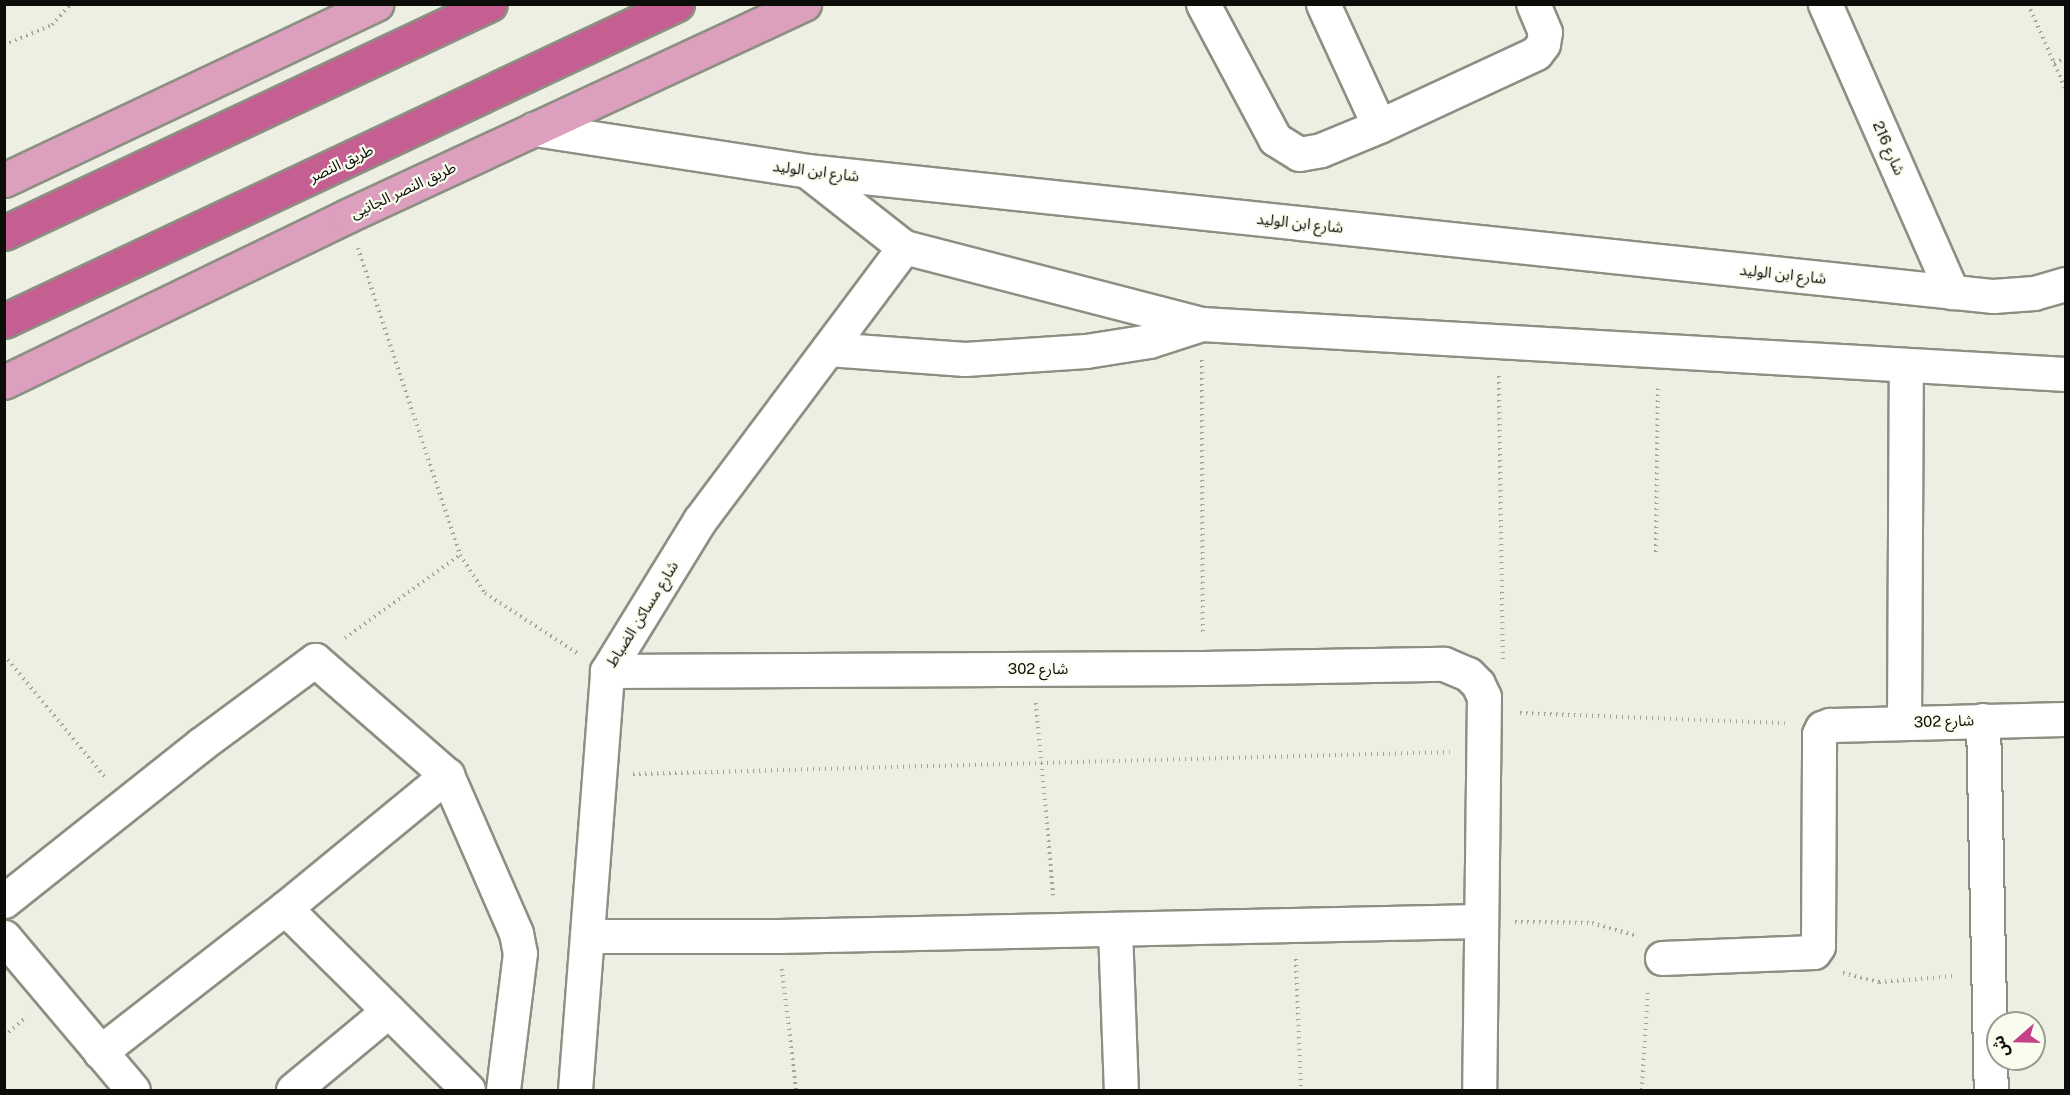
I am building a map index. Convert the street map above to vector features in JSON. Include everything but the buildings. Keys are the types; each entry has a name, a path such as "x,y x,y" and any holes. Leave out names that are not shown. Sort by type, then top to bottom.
{"highway":[{"path":"4,233 490,4"},
{"name":"طريق النصر","path":"4,321 677,4"}],"main road":[{"path":"4,180 376,4"},
{"name":"طريق النصر الجانيى","path":"4,382 347,216 804,4"}],"street":[{"path":"1203,4 1275,139 1299,154 1321,150 1379,126 1536,53 1543,44 1545,32 1533,4"},
{"path":"1323,4 1379,126"},
{"name":"شارع 216","path":"1825,4 1952,292"},
{"name":"شارع ابن الوليد","path":"534,129 807,171 1952,292 1993,296 2034,293 2066,284"},
{"path":"807,171 904,247 1202,324 2066,374"},
{"name":"شارع مساكن الضباط","path":"575,1090 607,671 700,520 904,247"},
{"path":"828,349 965,359 1064,353 1149,341 1202,324"},
{"path":"1904,723 1906,365"},
{"path":"4,900 315,660 447,775 516,933 520,953 503,1090"},
{"name":"شارع 302","path":"607,671 1203,668 1444,664 1467,674 1478,684 1484,697 1483,712"},
{"path":"1479,1090 1483,712"},
{"name":"شارع 302","path":"1826,726 2066,719"},
{"path":"1983,720 1991,1090"},
{"path":"1662,958 1814,952 1818,946 1819,734 1826,726"},
{"path":"100,1052 285,908 447,775"},
{"path":"285,908 468,1090"},
{"path":"587,936 778,936 1481,921"},
{"path":"1115,929 1121,1090"},
{"path":"4,937 133,1090"},
{"path":"293,1090 388,1011"}],"path":[{"path":"4,45 52,25 71,4"},
{"path":"2028,4 2066,90"},
{"path":"2054,63 2066,57"},
{"path":"347,216 460,555 485,593 607,671"},
{"path":"1202,324 1203,668"},
{"path":"1498,342 1503,665"},
{"path":"1656,552 1659,351"},
{"path":"315,660 460,555"},
{"path":"4,655 127,803"},
{"path":"1033,669 1056,931"},
{"path":"1483,712 1826,726"},
{"path":"599,774 1483,752"},
{"path":"1481,921 1592,923 1635,934 1662,958 1649,971 1642,1090"},
{"path":"1295,926 1301,1090"},
{"path":"778,936 796,1090"},
{"path":"1808,954 1835,970 1879,982 1988,973"}]}
